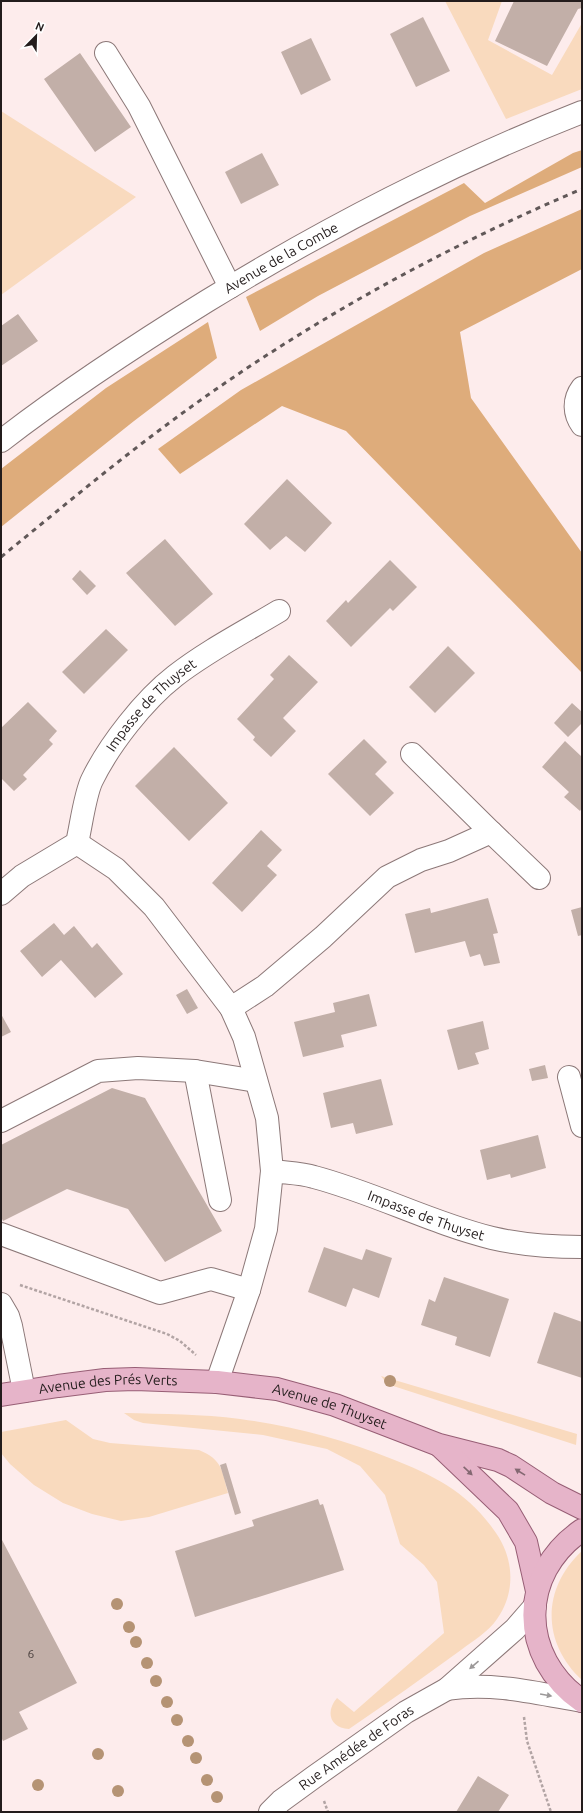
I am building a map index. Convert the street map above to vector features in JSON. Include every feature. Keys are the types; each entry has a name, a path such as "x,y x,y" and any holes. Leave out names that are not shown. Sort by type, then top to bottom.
{"main road":[{"name":"Avenue des Prés Verts","path":"1,1395 116,1380 217,1382"},
{"name":"Avenue de Thuyset","path":"217,1382 277,1389 306,1396 335,1405 439,1445 498,1460 511,1466 552,1493 582,1508"},
{"name":"Avenue de Thuyset","path":"439,1445 508,1511 526,1542 536,1598"},
{"path":"582,1530 563,1546 547,1566 536,1598 534,1618 538,1643 547,1666 562,1686 582,1701"}],"street":[{"path":"106,53 139,106 230,287"},
{"name":"Avenue de la Combe","path":"1,441 113,361 230,287 291,251 454,167 582,112"},
{"path":"582,388 575,408 578,420 582,425"},
{"name":"Impasse de Thuyset","path":"77,843 91,782 115,741 141,710 174,677 210,651 279,611"},
{"path":"412,754 539,878"},
{"path":"231,1008 265,986 323,937 387,877 421,860 449,851 491,832"},
{"path":"1,894 22,876 77,843 116,870 154,907 231,1008 244,1037 267,1118 272,1171 266,1229 249,1290 217,1382"},
{"path":"1,1121 98,1071 138,1068 194,1071 256,1081"},
{"path":"194,1071 220,1200"},
{"path":"569,1077 582,1126"},
{"name":"Impasse de Thuyset","path":"272,1171 313,1176 392,1202 450,1225 492,1238 540,1246 582,1247"},
{"path":"1,1234 160,1293 211,1279 249,1290"},
{"path":"1,1304 8,1316 11,1326 24,1391"},
{"name":"Rue Amédée de Foras","path":"270,1812 281,1801 314,1776 406,1712 446,1689 515,1629 536,1598"},
{"name":"Rue Amédée de Foras","path":"446,1689 478,1686 502,1687 582,1701"}],"path":[{"path":"17,1284 167,1334 192,1350 217,1382"},
{"path":"524,1715 527,1741 551,1812"}],"shaded area":[{"path":"445,1 502,1 488,40 552,75 582,23 582,89 506,119"},
{"path":"1,111 136,197 1,295"},
{"path":"582,150 582,167 470,216 318,296 260,331 246,297 464,183 485,203 573,153"},
{"path":"582,209 582,269 460,332 471,398 582,553 582,673 346,431 282,406 180,474 158,449 241,390 484,253"},
{"path":"208,322 217,358 134,421 1,527 1,469 106,388"},
{"path":"381,1376 577,1434 576,1445 387,1384"},
{"path":"124,1413 182,1414 226,1417 298,1429 355,1445 408,1465 437,1479 463,1496 486,1519 502,1543 509,1565 510,1576 510,1587 503,1609 494,1623 485,1632 405,1690 349,1729 337,1726 331,1718 331,1709 337,1698 354,1712 444,1633 437,1582 424,1565 400,1544 385,1495 360,1466 327,1449 263,1435 143,1423 134,1420"},
{"path":"66,1420 93,1439 110,1443 199,1450 217,1462 223,1472 228,1493 149,1517 121,1521 92,1514 63,1503 34,1485 10,1464 1,1453 1,1432"},
{"path":"582,1551 582,1680 559,1650 554,1633 552,1616 553,1599 559,1582 569,1566"}],"building":[{"path":"514,1 582,1 582,8 578,9 547,66 495,41"},
{"path":"423,17 450,71 416,87 390,34"},
{"path":"311,38 331,80 301,95 281,52"},
{"path":"80,53 131,127 95,152 44,79"},
{"path":"262,153 279,185 241,204 225,172"},
{"path":"18,314 38,341 1,366 1,326"},
{"path":"287,479 332,523 305,552 286,536 270,550 244,524"},
{"path":"165,539 213,594 175,626 126,573"},
{"path":"390,560 417,587 393,611 390,608 351,647 326,621 346,600 348,603"},
{"path":"80,570 96,586 87,595 72,579"},
{"path":"106,629 128,650 84,694 62,672"},
{"path":"448,646 475,673 435,713 409,687"},
{"path":"289,655 318,682 283,718 296,731 271,757 253,740 255,737 237,719 274,679 270,675"},
{"path":"28,702 57,731 49,740 53,744 23,775 27,779 14,791 1,778 1,728"},
{"path":"572,703 582,712 582,723 568,737 554,723"},
{"path":"364,739 387,762 375,774 394,793 370,816 328,774"},
{"path":"565,741 582,757 582,808 580,811 564,797 569,792 542,767"},
{"path":"174,747 228,803 189,841 135,786"},
{"path":"261,830 282,850 267,866 277,875 242,912 212,883"},
{"path":"488,898 498,933 493,934 500,963 484,966 480,954 470,957 465,941 415,953 405,914 430,908 431,913"},
{"path":"582,907 582,935 578,936 571,910"},
{"path":"54,923 64,935 74,926 92,948 97,943 123,974 95,998 61,960 42,977 20,951"},
{"path":"187,989 198,1008 187,1014 176,995"},
{"path":"369,994 377,1026 341,1035 344,1047 303,1057 294,1022 335,1012 333,1003"},
{"path":"1,1014 11,1032 1,1037"},
{"path":"483,1021 489,1049 475,1053 479,1064 458,1070 447,1030"},
{"path":"545,1065 548,1078 532,1081 529,1069"},
{"path":"381,1079 393,1125 356,1134 353,1123 331,1128 323,1093"},
{"path":"112,1088 145,1098 222,1231 165,1262 128,1209 67,1189 3,1221 1,1217 1,1145"},
{"path":"538,1135 546,1168 511,1178 510,1174 487,1180 480,1150"},
{"path":"324,1247 362,1260 366,1249 392,1258 379,1298 353,1288 346,1307 308,1292"},
{"path":"444,1277 509,1299 490,1357 455,1345 457,1337 421,1325 429,1299 435,1302"},
{"path":"554,1312 582,1322 582,1378 537,1363"},
{"path":"226,1463 241,1513 235,1515 220,1465"},
{"path":"318,1499 320,1505 323,1504 344,1570 195,1617 175,1551 254,1526 252,1520"},
{"path":"1,1538 77,1683 19,1712 28,1729 3,1741 1,1737"},
{"path":"478,1776 509,1795 498,1812 456,1812"}],"railway":[{"path":"1,557 80,492 161,429 260,359 364,296 417,267 526,213 582,189"}]}
